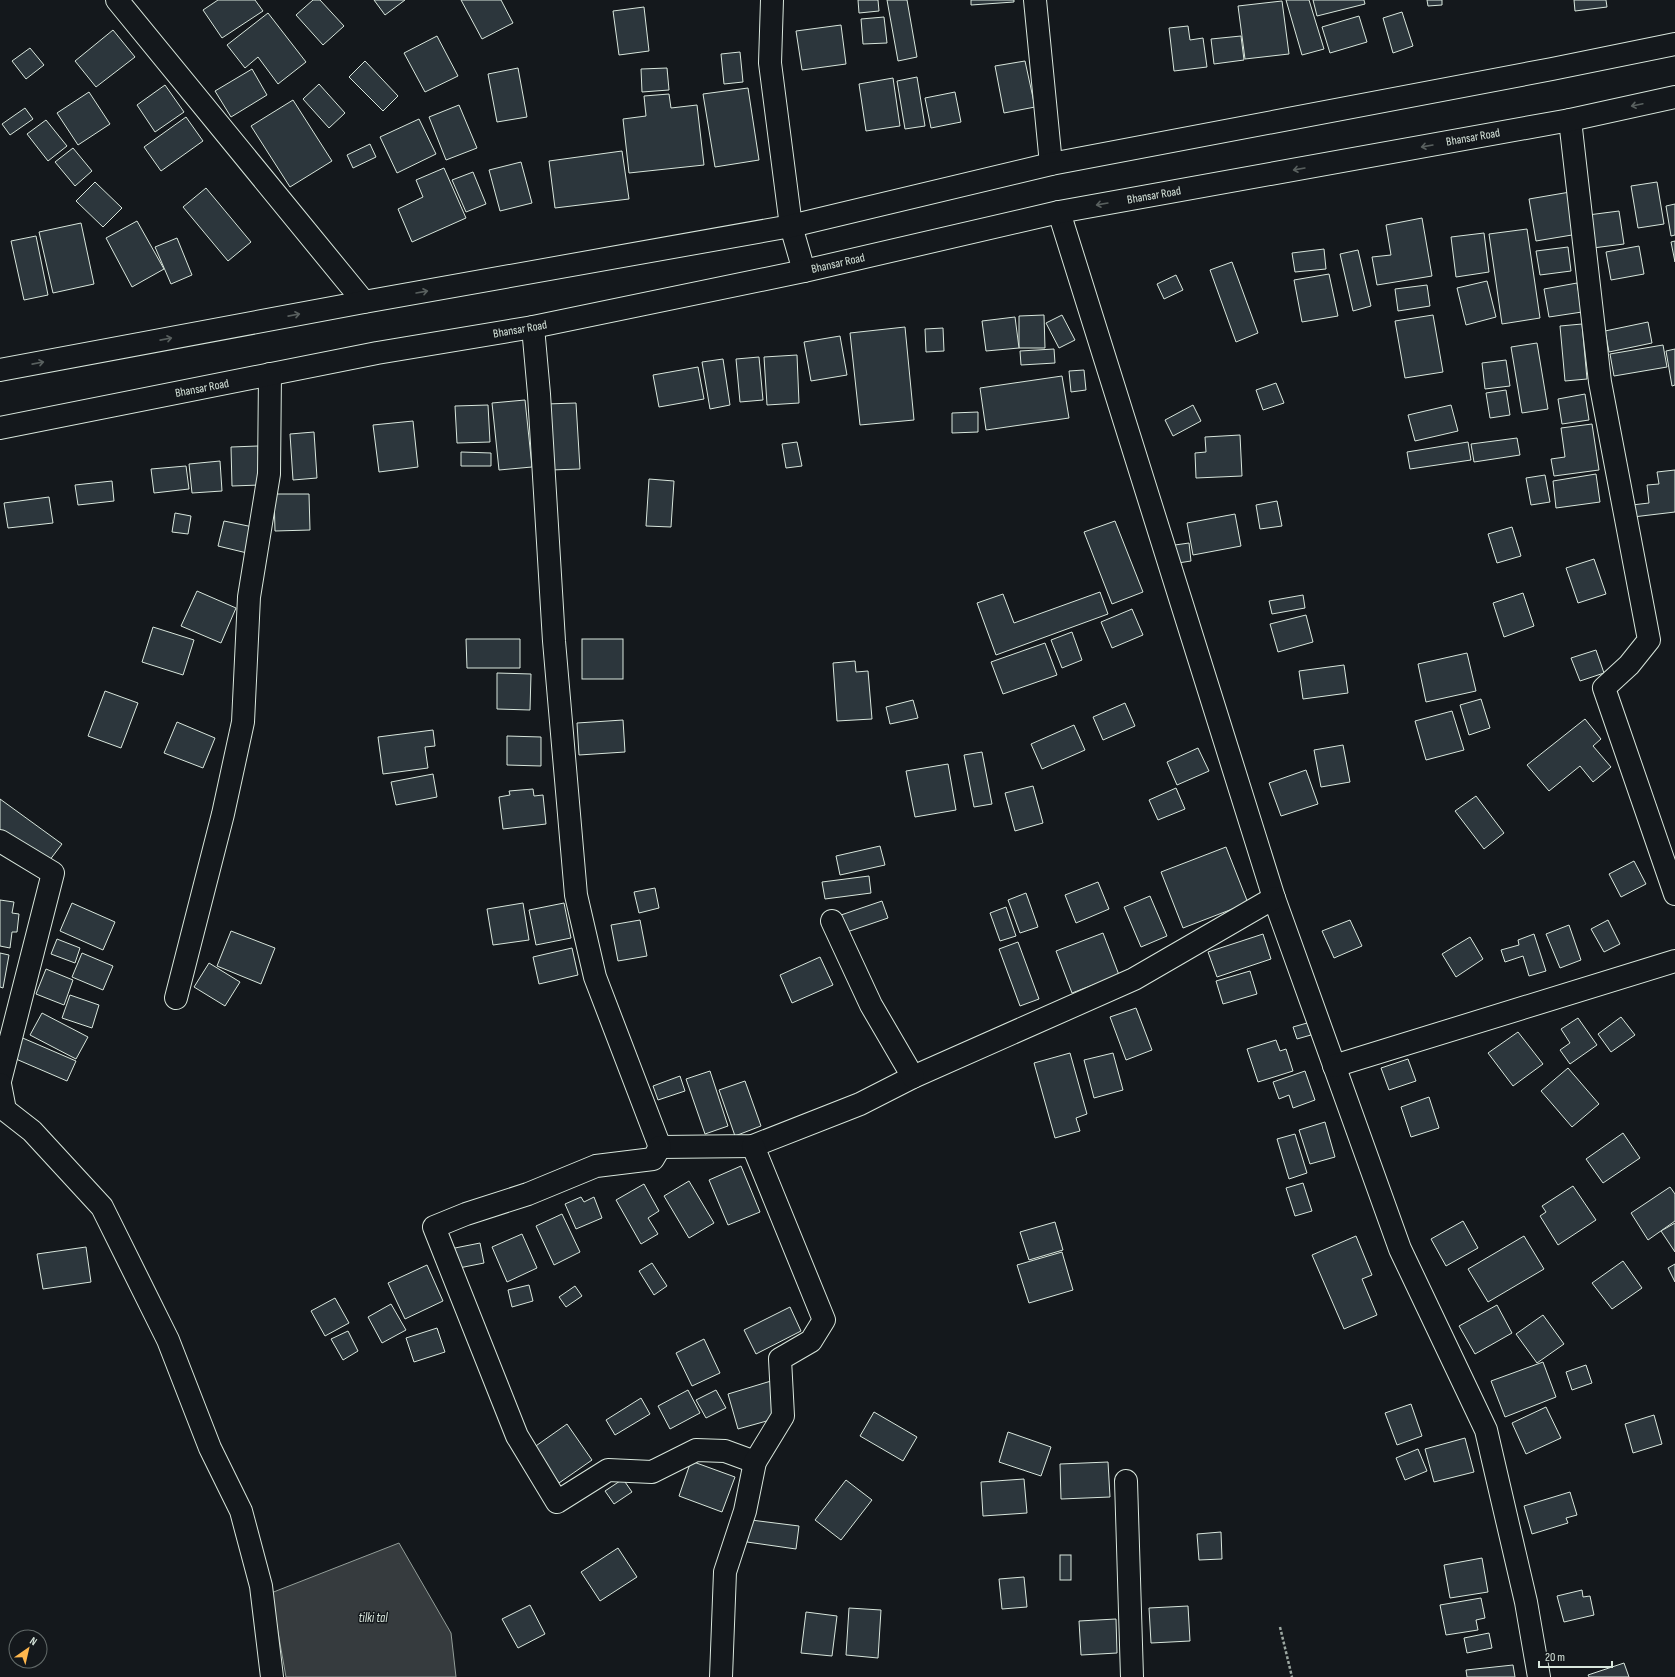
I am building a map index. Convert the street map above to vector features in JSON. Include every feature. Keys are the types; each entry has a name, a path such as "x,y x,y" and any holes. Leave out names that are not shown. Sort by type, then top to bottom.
{"main road":[{"path":"117,0 364,302"},
{"path":"772,0 770,63 791,226 804,271"},
{"path":"1035,0 1051,164"},
{"path":"0,370 364,302 791,226 1051,164 1552,70 1675,44"},
{"name":"Bhansar Road","path":"0,428 377,353 533,327 804,271 1059,212 1570,120 1675,97"},
{"path":"1570,120 1600,382 1649,640 1629,664 1604,688 1675,894"},
{"path":"1059,212 1274,898 1400,1249 1486,1430 1526,1602 1540,1677"},
{"path":"533,327 539,394 554,641 576,895 595,977 660,1147"},
{"path":"176,998 223,814 243,722 249,597 269,474 270,374"},
{"path":"0,841 53,873 0,1082 5,1110 32,1131 102,1207 168,1340 210,1448 241,1511 261,1586 272,1677"},
{"path":"660,1147 753,1146 860,1104 913,1077 1134,979 1274,898"},
{"path":"832,921 871,1005 913,1077"},
{"path":"1334,1066 1675,961"},
{"path":"721,1677 726,1572 745,1512 755,1462 784,1416 780,1359 811,1341 824,1320 753,1146"},
{"path":"660,1147 653,1159 596,1166 528,1194 466,1214 434,1227 517,1436 557,1502 608,1470 652,1472 696,1450 725,1452 755,1462"},
{"path":"1126,1481 1132,1677"}],"path":[{"path":"1280,1627 1292,1677"}],"water":[{"name":"tilki tal","path":"399,1543 451,1633 456,1677 286,1677 271,1593"}],"building":[{"path":"218,0 255,0 263,11 222,38 203,10"},
{"path":"313,0 320,0 344,26 323,45 296,15"},
{"path":"374,0 405,0 385,15"},
{"path":"461,0 501,0 513,23 482,39"},
{"path":"858,0 878,0 879,11 859,13"},
{"path":"887,0 907,0 917,57 898,61"},
{"path":"971,0 1014,0 1014,2 971,5"},
{"path":"1286,0 1309,0 1324,49 1302,55"},
{"path":"1313,0 1364,0 1365,4 1317,16"},
{"path":"1427,0 1442,0 1442,5 1428,6"},
{"path":"1574,0 1606,0 1607,7 1575,11"},
{"path":"1282,1 1289,54 1245,59 1238,6"},
{"path":"644,7 649,51 619,55 613,11"},
{"path":"1402,12 1413,46 1393,53 1383,18"},
{"path":"268,13 306,62 278,84 258,57 245,68 227,45"},
{"path":"1359,16 1367,42 1330,53 1322,27"},
{"path":"884,17 887,43 863,44 861,19"},
{"path":"841,25 846,64 802,70 796,31"},
{"path":"1188,26 1190,40 1203,38 1207,67 1174,71 1169,28"},
{"path":"113,30 135,57 96,87 75,61"},
{"path":"437,36 458,76 425,92 404,53"},
{"path":"1241,36 1244,60 1214,64 1211,39"},
{"path":"30,48 44,65 26,79 12,61"},
{"path":"740,52 743,82 724,84 721,54"},
{"path":"365,61 398,96 383,111 349,77"},
{"path":"1025,61 1035,107 1004,113 995,66"},
{"path":"518,68 527,117 497,122 488,74"},
{"path":"667,68 669,90 642,92 641,69"},
{"path":"252,69 267,95 231,117 215,91"},
{"path":"917,77 925,126 905,129 897,81"},
{"path":"893,78 900,126 866,131 859,84"},
{"path":"319,84 345,113 329,128 303,99"},
{"path":"165,85 184,112 155,132 137,105"},
{"path":"748,88 759,160 715,167 703,94"},
{"path":"89,92 110,124 78,145 57,113"},
{"path":"955,92 961,122 931,128 925,98"},
{"path":"669,94 671,108 697,105 704,165 629,173 623,119 646,116 644,96"},
{"path":"293,100 332,161 290,187 251,126"},
{"path":"459,105 477,148 446,160 429,117"},
{"path":"25,108 33,119 10,135 2,124"},
{"path":"186,117 203,141 161,171 144,147"},
{"path":"419,119 436,154 397,173 380,137"},
{"path":"46,120 67,146 48,161 27,134"},
{"path":"370,144 376,157 353,168 347,155"},
{"path":"73,148 92,171 75,186 55,162"},
{"path":"622,151 629,199 555,208 549,161"},
{"path":"521,162 532,203 500,211 489,170"},
{"path":"444,168 466,218 412,242 398,209 423,197 416,180"},
{"path":"473,172 486,204 466,212 452,180"},
{"path":"95,182 122,208 103,227 76,201"},
{"path":"1657,182 1664,224 1638,228 1631,186"},
{"path":"206,188 251,242 228,261 183,207"},
{"path":"1570,192 1578,234 1536,241 1529,199"},
{"path":"1675,204 1675,235 1671,236 1666,206"},
{"path":"1619,211 1624,244 1593,248 1588,215"},
{"path":"1422,218 1432,276 1377,285 1372,257 1391,255 1386,225"},
{"path":"137,221 164,269 132,287 106,238"},
{"path":"81,223 94,284 53,293 39,232"},
{"path":"1527,229 1540,318 1502,324 1489,234"},
{"path":"1484,233 1489,272 1456,277 1451,237"},
{"path":"36,236 48,295 24,300 11,241"},
{"path":"177,238 192,275 171,284 155,247"},
{"path":"1675,241 1675,262 1671,242"},
{"path":"1639,246 1644,274 1611,280 1606,252"},
{"path":"1568,247 1571,271 1540,275 1536,251"},
{"path":"1324,249 1326,269 1295,272 1292,253"},
{"path":"1358,250 1371,306 1353,311 1340,254"},
{"path":"1232,262 1258,333 1236,342 1210,270"},
{"path":"1329,274 1338,316 1302,322 1294,280"},
{"path":"1176,275 1183,290 1164,299 1157,284"},
{"path":"1487,281 1496,317 1466,325 1457,288"},
{"path":"1577,283 1582,312 1549,317 1544,289"},
{"path":"1427,285 1430,306 1398,311 1395,289"},
{"path":"1044,315 1045,348 1019,348 1019,316"},
{"path":"1062,315 1075,340 1059,348 1046,323"},
{"path":"1433,315 1443,372 1405,378 1395,321"},
{"path":"1015,317 1019,348 986,351 982,321"},
{"path":"1648,322 1652,343 1609,352 1605,331"},
{"path":"1582,324 1587,379 1565,381 1560,326"},
{"path":"905,327 914,420 860,425 850,333"},
{"path":"943,328 944,351 926,352 925,329"},
{"path":"840,336 847,375 811,381 804,342"},
{"path":"1537,343 1548,409 1522,413 1511,347"},
{"path":"1663,345 1667,367 1614,376 1610,354"},
{"path":"1054,349 1055,363 1021,365 1020,351"},
{"path":"1675,349 1675,385 1672,386 1666,351"},
{"path":"797,355 799,403 767,405 764,357"},
{"path":"759,357 763,400 740,402 736,359"},
{"path":"723,359 730,405 710,409 702,362"},
{"path":"1506,360 1510,386 1485,389 1482,363"},
{"path":"698,367 704,399 659,407 653,375"},
{"path":"1084,370 1086,390 1071,392 1069,371"},
{"path":"1062,376 1069,418 986,430 980,388"},
{"path":"1276,383 1284,403 1263,410 1256,390"},
{"path":"1506,390 1510,415 1490,418 1486,393"},
{"path":"1585,394 1589,420 1562,424 1558,399"},
{"path":"525,400 532,467 499,470 492,403"},
{"path":"576,403 580,469 550,470 546,404"},
{"path":"488,405 490,442 457,443 455,406"},
{"path":"1193,405 1201,421 1173,436 1165,420"},
{"path":"1451,405 1458,431 1415,441 1408,415"},
{"path":"978,412 978,432 952,433 952,413"},
{"path":"413,421 418,467 379,472 373,425"},
{"path":"1592,424 1599,470 1554,476 1551,459 1565,457 1561,428"},
{"path":"314,432 317,478 293,480 290,434"},
{"path":"1240,435 1242,476 1196,478 1195,453 1206,452 1205,437"},
{"path":"1517,438 1520,455 1474,462 1471,444"},
{"path":"797,442 802,466 786,468 782,444"},
{"path":"1468,442 1471,460 1410,469 1407,452"},
{"path":"258,446 260,485 232,486 231,447"},
{"path":"461,452 491,453 491,466 461,466"},
{"path":"220,461 222,491 192,493 189,464"},
{"path":"186,466 189,489 154,493 151,469"},
{"path":"1675,470 1675,512 1633,517 1632,505 1649,503 1647,485 1659,484 1657,472"},
{"path":"1596,474 1600,502 1556,508 1553,481"},
{"path":"1545,475 1550,502 1531,505 1526,478"},
{"path":"649,479 674,481 671,527 646,526"},
{"path":"112,481 114,501 78,505 75,485"},
{"path":"274,494 309,494 310,530 275,531"},
{"path":"49,497 53,523 8,528 4,503"},
{"path":"1277,501 1282,526 1260,529 1256,505"},
{"path":"175,513 191,516 188,534 172,532"},
{"path":"1235,514 1241,546 1193,555 1187,523"},
{"path":"224,521 253,527 247,553 218,546"},
{"path":"1115,521 1143,592 1112,604 1084,532"},
{"path":"1512,527 1521,556 1497,563 1488,534"},
{"path":"1189,543 1191,561 1178,563 1175,545"},
{"path":"1594,559 1606,594 1578,603 1566,568"},
{"path":"197,591 236,608 221,643 181,626"},
{"path":"1100,592 1108,614 996,655 977,603 1003,594 1014,623"},
{"path":"1523,593 1534,626 1504,637 1493,603"},
{"path":"1303,595 1305,608 1272,614 1269,601"},
{"path":"1132,609 1143,635 1112,648 1101,622"},
{"path":"1306,615 1313,642 1278,652 1270,624"},
{"path":"153,627 194,640 183,675 142,662"},
{"path":"1072,632 1082,660 1062,668 1051,640"},
{"path":"466,639 520,639 520,668 467,668"},
{"path":"582,639 623,639 623,679 582,679"},
{"path":"1045,643 1057,675 1003,694 991,662"},
{"path":"1596,650 1604,673 1580,681 1571,658"},
{"path":"1467,653 1476,691 1426,702 1418,664"},
{"path":"855,661 856,672 868,671 872,719 837,721 833,663"},
{"path":"1344,665 1348,693 1303,699 1299,671"},
{"path":"497,673 531,674 530,710 497,709"},
{"path":"105,691 138,703 121,748 88,736"},
{"path":"1481,699 1490,728 1469,735 1460,705"},
{"path":"913,700 918,718 890,724 886,707"},
{"path":"1125,703 1135,726 1103,740 1093,717"},
{"path":"1452,711 1464,750 1426,760 1415,721"},
{"path":"1585,719 1601,739 1593,746 1611,767 1593,782 1580,766 1549,791 1527,765"},
{"path":"623,720 625,752 579,755 577,723"},
{"path":"177,722 215,738 203,768 164,753"},
{"path":"1074,725 1085,750 1042,769 1031,744"},
{"path":"433,730 435,746 425,747 428,768 383,774 378,737"},
{"path":"507,736 541,737 541,766 507,765"},
{"path":"1343,745 1350,782 1321,787 1314,750"},
{"path":"1198,748 1209,771 1177,785 1167,762"},
{"path":"982,752 992,804 974,807 964,755"},
{"path":"948,764 956,810 915,817 906,771"},
{"path":"1306,770 1318,804 1281,816 1269,783"},
{"path":"433,774 437,797 396,805 391,782"},
{"path":"1033,786 1043,823 1015,831 1005,793"},
{"path":"1176,788 1185,809 1158,820 1149,800"},
{"path":"533,789 534,796 543,795 546,824 503,829 499,797 510,795 509,791"},
{"path":"1476,796 1504,833 1484,849 1455,811"},
{"path":"0,799 62,844 46,865 0,831"},
{"path":"880,846 885,865 840,875 836,856"},
{"path":"1226,847 1248,903 1183,928 1161,872"},
{"path":"1634,861 1646,884 1621,897 1609,874"},
{"path":"869,876 871,893 825,899 822,882"},
{"path":"1098,882 1109,909 1076,923 1065,895"},
{"path":"655,888 659,908 639,913 634,892"},
{"path":"1026,893 1038,927 1020,933 1008,900"},
{"path":"1150,896 1167,936 1141,947 1124,907"},
{"path":"0,900 14,902 12,913 19,914 17,932 12,932 10,948 0,946"},
{"path":"882,901 888,918 844,933 838,916"},
{"path":"72,903 115,922 103,950 60,931"},
{"path":"523,903 529,940 493,945 487,909"},
{"path":"564,903 571,938 536,945 529,910"},
{"path":"1006,907 1016,936 1000,941 990,913"},
{"path":"640,920 647,956 618,961 611,925"},
{"path":"1350,920 1362,946 1334,958 1322,931"},
{"path":"1608,920 1620,944 1604,952 1591,929"},
{"path":"1569,925 1581,960 1560,968 1546,934"},
{"path":"231,931 275,948 261,984 217,966"},
{"path":"1103,933 1119,975 1072,993 1056,951"},
{"path":"1263,934 1271,959 1217,977 1208,952"},
{"path":"1534,934 1546,971 1529,976 1523,956 1505,962 1501,950 1519,945 1518,940"},
{"path":"1470,937 1483,959 1456,977 1442,954"},
{"path":"57,939 80,948 75,963 51,954"},
{"path":"1018,942 1039,999 1020,1006 999,949"},
{"path":"572,948 578,975 539,984 533,957"},
{"path":"0,953 9,955 3,988 0,987"},
{"path":"82,953 113,966 103,990 72,977"},
{"path":"820,957 833,985 792,1003 780,975"},
{"path":"209,963 240,982 225,1006 194,987"},
{"path":"46,969 73,980 64,1005 36,994"},
{"path":"1250,971 1257,994 1223,1004 1216,981"},
{"path":"70,995 99,1005 92,1028 62,1018"},
{"path":"1136,1008 1152,1050 1126,1060 1110,1017"},
{"path":"42,1013 88,1037 76,1059 30,1035"},
{"path":"1621,1017 1635,1035 1611,1052 1598,1034"},
{"path":"1578,1018 1597,1045 1570,1064 1560,1050 1570,1043 1561,1029"},
{"path":"1307,1023 1311,1035 1297,1039 1293,1027"},
{"path":"1518,1032 1543,1064 1513,1086 1488,1053"},
{"path":"18,1036 76,1061 67,1081 9,1056"},
{"path":"1276,1040 1280,1051 1286,1049 1293,1071 1258,1082 1247,1049"},
{"path":"1070,1053 1087,1114 1076,1118 1080,1131 1055,1138 1034,1063"},
{"path":"1113,1053 1123,1090 1094,1098 1084,1060"},
{"path":"1408,1059 1416,1081 1389,1090 1381,1068"},
{"path":"1568,1068 1599,1104 1572,1127 1541,1091"},
{"path":"710,1071 728,1126 705,1134 686,1079"},
{"path":"1305,1071 1315,1100 1293,1108 1289,1095 1279,1099 1273,1082"},
{"path":"680,1076 685,1091 658,1100 653,1086"},
{"path":"745,1081 761,1126 735,1136 719,1090"},
{"path":"1429,1097 1439,1128 1411,1137 1401,1107"},
{"path":"1325,1122 1335,1157 1310,1164 1299,1130"},
{"path":"1623,1133 1640,1158 1603,1183 1586,1159"},
{"path":"1295,1134 1307,1173 1289,1179 1277,1139"},
{"path":"741,1166 760,1212 728,1225 709,1180"},
{"path":"689,1181 714,1223 689,1238 664,1196"},
{"path":"1303,1183 1312,1211 1295,1216 1286,1188"},
{"path":"644,1184 659,1211 648,1218 658,1234 641,1244 616,1200"},
{"path":"1573,1186 1596,1220 1558,1245 1540,1216 1546,1212 1542,1206"},
{"path":"1670,1187 1675,1194 1675,1221 1648,1240 1631,1213"},
{"path":"581,1197 584,1202 594,1197 602,1218 576,1229 565,1204"},
{"path":"562,1214 580,1252 554,1265 536,1226"},
{"path":"1463,1221 1478,1248 1446,1266 1431,1239"},
{"path":"1055,1222 1063,1250 1029,1260 1020,1232"},
{"path":"1675,1223 1675,1252 1661,1231"},
{"path":"522,1234 537,1268 507,1282 492,1247"},
{"path":"1356,1236 1372,1275 1362,1279 1377,1315 1344,1329 1312,1255"},
{"path":"1524,1236 1544,1269 1488,1302 1468,1269"},
{"path":"480,1243 484,1263 454,1269 450,1249"},
{"path":"86,1247 91,1282 43,1289 37,1254"},
{"path":"1062,1252 1073,1290 1029,1303 1017,1265"},
{"path":"1623,1261 1642,1288 1612,1309 1592,1283"},
{"path":"652,1263 667,1286 654,1295 639,1271"},
{"path":"1675,1264 1675,1282 1668,1268"},
{"path":"427,1265 443,1301 405,1319 388,1283"},
{"path":"529,1285 533,1301 512,1307 508,1290"},
{"path":"575,1286 582,1296 566,1307 559,1297"},
{"path":"335,1298 349,1323 325,1336 311,1311"},
{"path":"391,1304 406,1330 382,1343 368,1317"},
{"path":"1497,1305 1512,1333 1475,1354 1459,1326"},
{"path":"790,1307 801,1331 756,1354 744,1330"},
{"path":"1543,1315 1564,1344 1537,1363 1516,1334"},
{"path":"437,1328 445,1352 414,1362 406,1338"},
{"path":"348,1331 358,1351 343,1360 331,1339"},
{"path":"704,1339 720,1373 692,1386 676,1353"},
{"path":"1543,1362 1556,1397 1505,1417 1491,1381"},
{"path":"1586,1365 1592,1383 1572,1390 1566,1372"},
{"path":"771,1381 781,1417 738,1429 728,1394"},
{"path":"688,1390 700,1413 670,1429 658,1406"},
{"path":"716,1390 726,1408 706,1418 696,1400"},
{"path":"641,1398 650,1414 615,1435 606,1420"},
{"path":"1411,1404 1422,1436 1397,1445 1385,1413"},
{"path":"1546,1407 1561,1438 1526,1454 1512,1423"},
{"path":"874,1412 917,1437 903,1461 860,1436"},
{"path":"1654,1415 1662,1444 1633,1453 1625,1424"},
{"path":"567,1424 592,1460 559,1483 533,1448"},
{"path":"1008,1432 1051,1447 1041,1476 999,1462"},
{"path":"1465,1438 1474,1472 1434,1482 1425,1449"},
{"path":"1418,1449 1427,1471 1405,1480 1396,1458"},
{"path":"691,1461 735,1477 722,1512 679,1496"},
{"path":"1108,1462 1110,1497 1061,1499 1060,1464"},
{"path":"623,1479 632,1492 614,1504 605,1491"},
{"path":"1024,1479 1027,1513 983,1516 981,1482"},
{"path":"846,1480 872,1500 841,1540 815,1520"},
{"path":"1570,1492 1577,1515 1566,1518 1568,1523 1532,1534 1524,1506"},
{"path":"751,1520 799,1526 796,1549 747,1542"},
{"path":"1221,1532 1222,1559 1199,1560 1197,1534"},
{"path":"618,1548 637,1577 600,1601 581,1572"},
{"path":"1060,1555 1071,1555 1071,1580 1060,1580"},
{"path":"1482,1558 1488,1592 1450,1598 1444,1565"},
{"path":"1024,1577 1027,1607 1002,1609 999,1579"},
{"path":"1582,1590 1583,1597 1590,1596 1594,1615 1564,1622 1557,1596"},
{"path":"1481,1598 1485,1618 1476,1620 1478,1630 1446,1635 1440,1605"},
{"path":"530,1605 545,1634 518,1648 502,1619"},
{"path":"1188,1606 1190,1641 1151,1643 1149,1608"},
{"path":"849,1608 881,1610 878,1658 846,1655"},
{"path":"806,1612 837,1616 832,1656 801,1653"},
{"path":"1116,1619 1117,1653 1081,1655 1079,1621"},
{"path":"1489,1633 1492,1648 1467,1653 1464,1638"},
{"path":"1624,1663 1629,1677 1589,1677 1588,1675"},
{"path":"1513,1665 1515,1677 1467,1677 1466,1670"}]}
